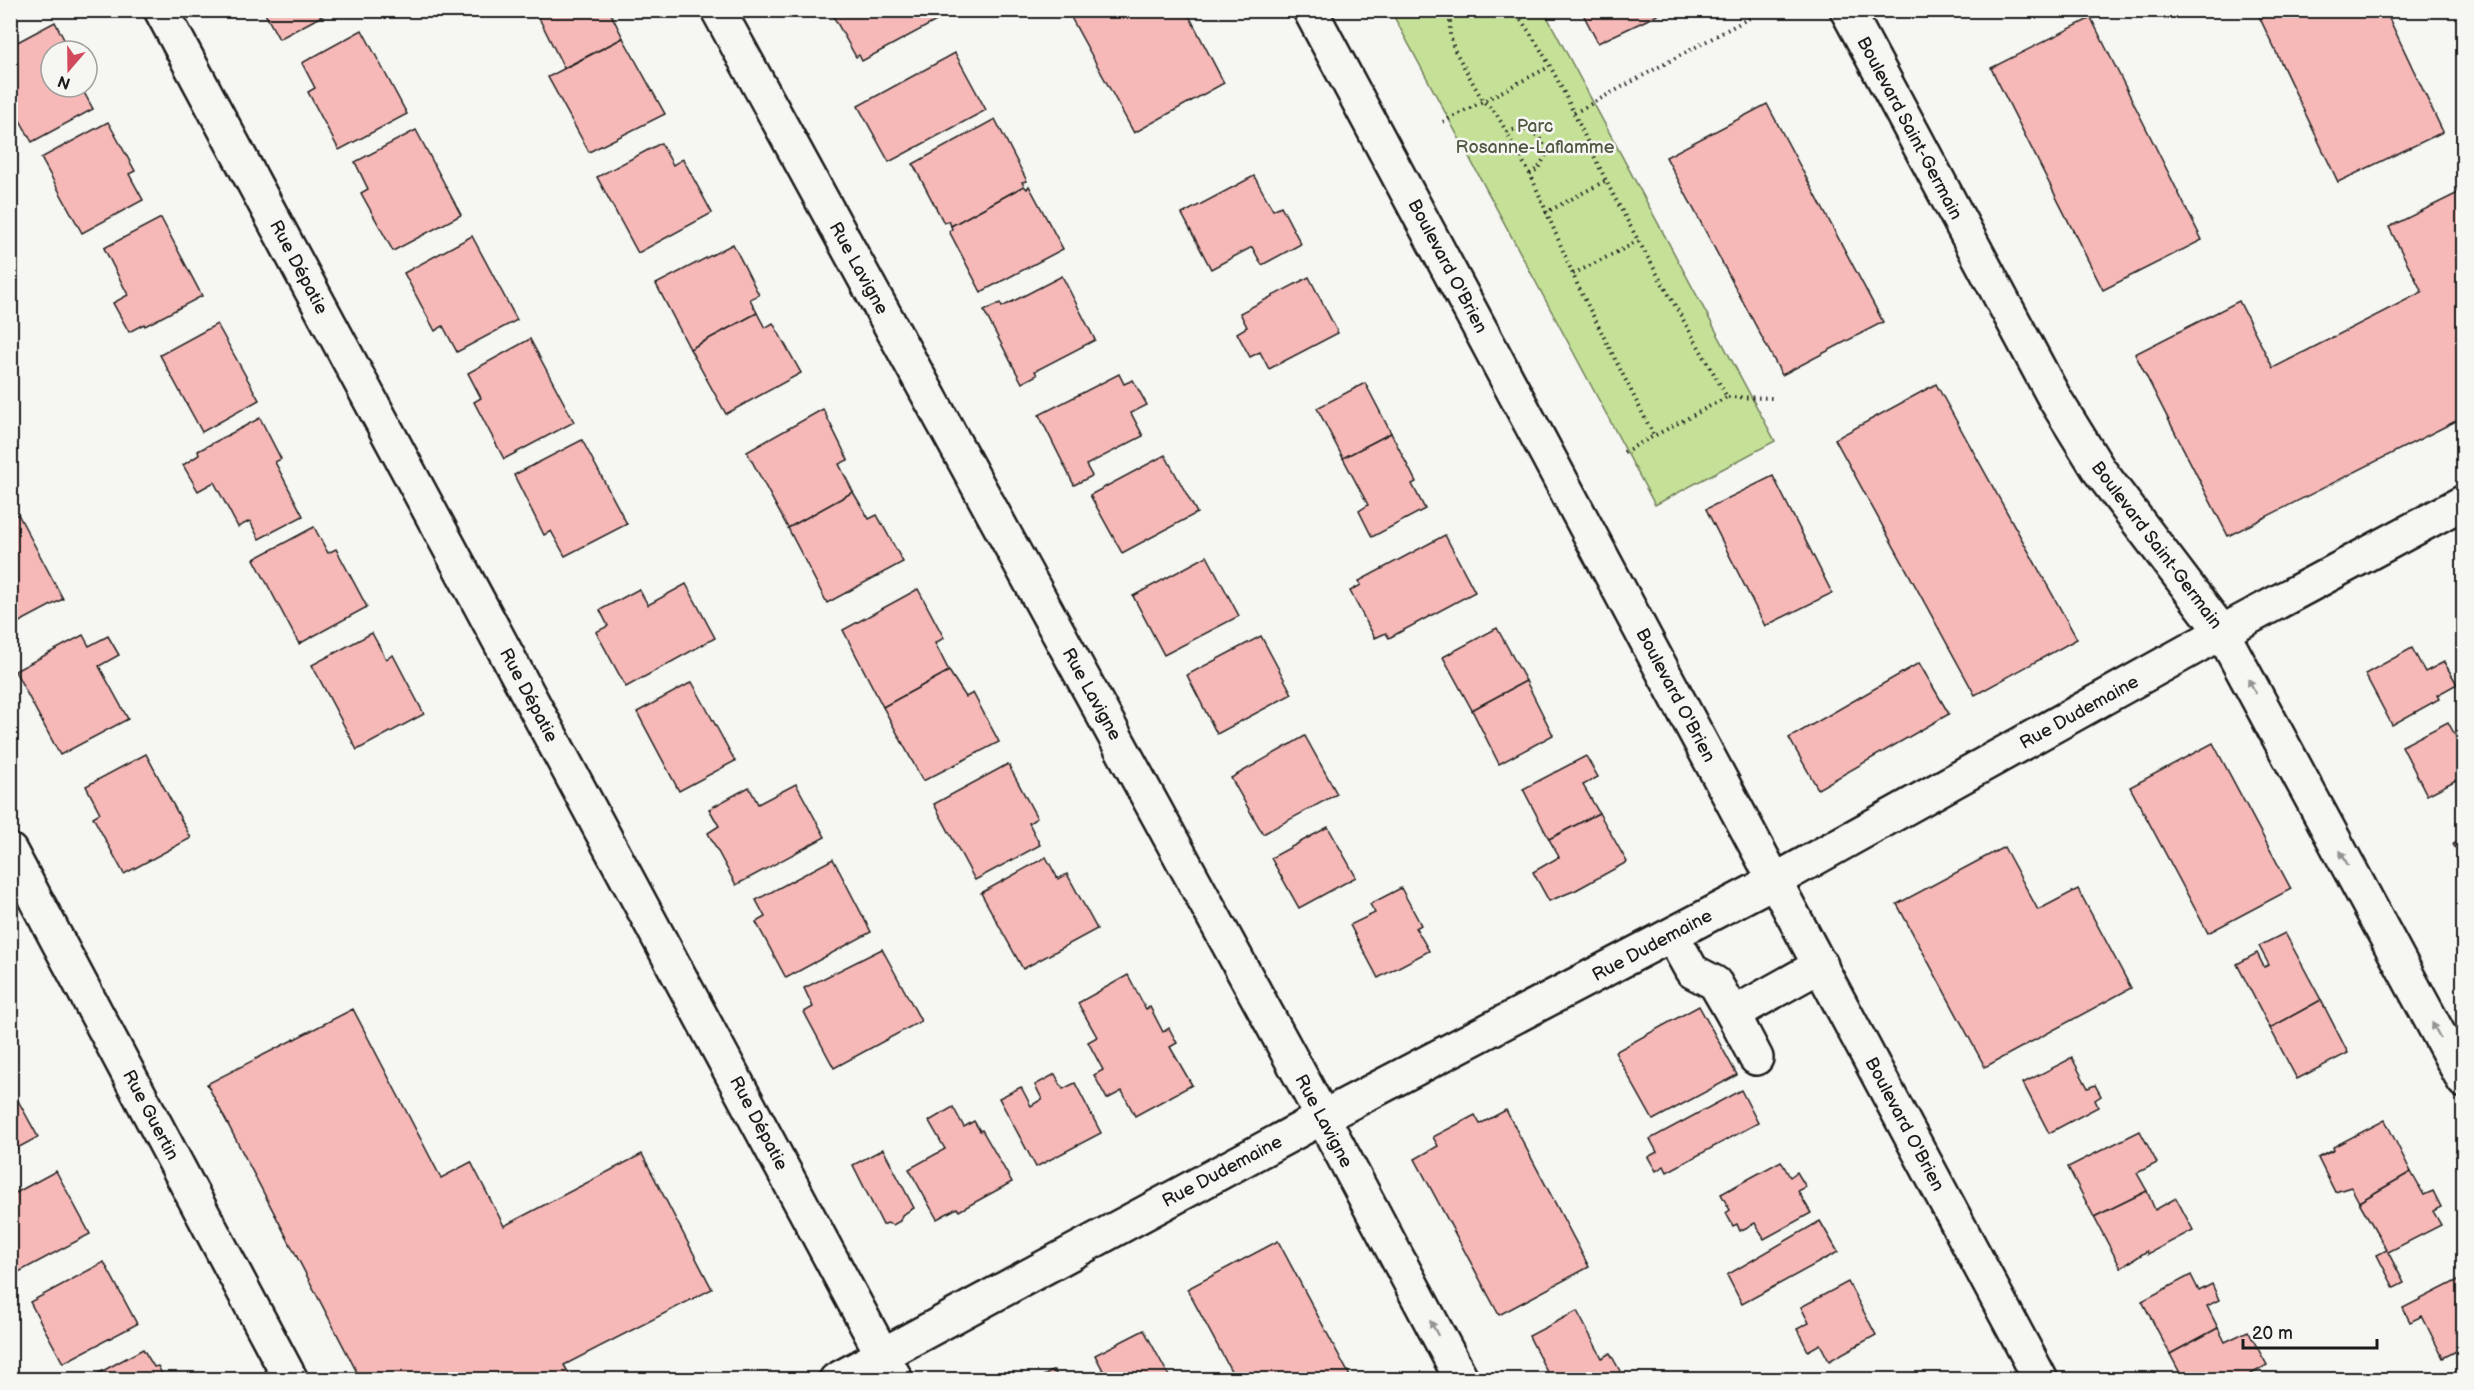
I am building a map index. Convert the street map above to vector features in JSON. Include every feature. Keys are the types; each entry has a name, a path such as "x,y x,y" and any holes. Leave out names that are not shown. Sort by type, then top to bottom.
{"street":[{"name":"Rue Dépatie","path":"161,10 890,1367"},
{"name":"Rue Lavigne","path":"718,10 1323,1117 1462,1380"},
{"name":"Boulevard O'Brien","path":"1310,10 2041,1380"},
{"name":"Boulevard Saint-Germain","path":"1847,10 2055,399 2099,470 2222,632 2463,1081"},
{"name":"Rue Dudemaine","path":"836,1380 890,1367 1323,1117 1776,880 2222,632 2463,502"},
{"name":"Rue Guertin","path":"10,851 291,1380"},
{"path":"1672,935 1692,971 1715,983 1756,1058"},
{"path":"1732,1014 1821,965"}],"path":[{"path":"1454,10 1450,21 1450,35 1454,49 1483,101 1496,113 1529,174 1573,274 1654,436"},
{"path":"1514,10 1526,26 1549,67 1606,180 1727,397"},
{"path":"1574,113 1764,10"},
{"path":"1443,122 1549,67"},
{"path":"1507,132 1524,129 1542,140 1546,156 1538,169 1529,174"},
{"path":"1545,213 1606,180"},
{"path":"1573,274 1639,241"},
{"path":"1609,349 1615,346"},
{"path":"1620,454 1727,397 1775,398"}],"green space":[{"name":"Parc Rosanne-Laflamme","path":"1391,11 1544,11 1775,441 1655,505"}],"building":[{"path":"263,10 333,10 279,39"},
{"path":"535,10 609,10 623,38 564,68"},
{"path":"835,10 935,10 940,19 862,61 859,55 856,57 831,12"},
{"path":"1067,10 1186,10 1224,83 1134,133"},
{"path":"1581,10 1668,10 1598,43"},
{"path":"2256,10 2385,10 2443,132 2338,182"},
{"path":"2091,18 2202,240 2103,290 1991,68"},
{"path":"55,22 64,39 39,39 39,99 88,99 93,109 32,142 10,102 10,46"},
{"path":"362,30 407,114 339,150 308,92 315,88 302,63"},
{"path":"623,38 665,114 589,152 548,77"},
{"path":"955,53 986,110 889,162 858,106"},
{"path":"1767,104 1883,322 1782,375 1666,157"},
{"path":"995,119 1027,181 1022,182 1024,186 951,226 949,221 944,223 913,164"},
{"path":"108,122 135,171 129,174 143,200 82,233 41,158"},
{"path":"416,130 461,215 393,251 361,193 368,189 355,162"},
{"path":"661,143 673,165 683,159 712,213 638,253 597,177"},
{"path":"1254,176 1273,210 1281,206 1301,244 1262,265 1252,247 1211,269 1182,214"},
{"path":"1024,186 1027,189 1029,186 1063,249 981,292 949,231 952,229 951,226"},
{"path":"2464,190 2464,417 2228,536 2135,354 2239,301 2273,368 2422,292 2389,227"},
{"path":"161,218 202,296 129,332 113,303 128,295 104,248"},
{"path":"472,236 517,320 457,352 443,326 435,331 404,273"},
{"path":"733,244 759,295 750,299 757,313 690,349 656,284"},
{"path":"1062,276 1095,340 1035,371 1037,375 1022,383 984,311 1000,303 1002,307"},
{"path":"1309,277 1338,333 1269,369 1260,352 1250,357 1237,333 1247,327 1240,313"},
{"path":"757,313 765,328 773,323 801,373 726,414 690,349"},
{"path":"217,324 259,400 202,432 160,355"},
{"path":"530,339 574,422 504,459 474,402 481,398 468,373"},
{"path":"1119,374 1124,384 1133,380 1147,405 1131,413 1143,436 1086,465 1092,476 1074,485 1039,415"},
{"path":"1365,383 1391,433 1343,458 1317,408"},
{"path":"1936,384 2077,639 1975,695 1835,439"},
{"path":"823,409 848,460 839,464 853,492 788,528 747,452"},
{"path":"260,418 281,459 275,462 303,516 259,539 250,521 238,527 214,482 198,491 183,465 199,455 198,451"},
{"path":"1391,433 1416,482 1412,484 1425,509 1372,537 1359,511 1368,505 1343,458"},
{"path":"582,440 627,524 565,556 551,531 544,535 514,475"},
{"path":"1165,455 1197,513 1122,553 1090,495"},
{"path":"1773,476 1832,593 1765,626 1706,509"},
{"path":"853,492 869,519 877,515 903,562 827,603 788,528"},
{"path":"18,514 63,599 10,627 10,518"},
{"path":"314,527 328,553 336,549 367,607 299,644 254,559"},
{"path":"1445,535 1475,592 1389,638 1386,633 1375,638 1350,591 1361,585 1359,581"},
{"path":"1207,556 1239,616 1164,655 1133,596"},
{"path":"686,584 715,638 626,687 596,632 608,626 600,610 639,589 648,605"},
{"path":"918,589 944,638 935,643 949,671 883,707 843,630"},
{"path":"1497,628 1526,681 1472,710 1443,657"},
{"path":"372,633 386,659 393,655 424,714 357,750 312,665"},
{"path":"83,635 89,646 108,636 119,655 99,666 128,719 60,755 15,671"},
{"path":"1261,636 1292,694 1217,734 1187,675"},
{"path":"2412,648 2425,672 2444,662 2457,684 2437,695 2439,699 2392,725 2365,674"},
{"path":"1919,663 1949,714 1818,789 1789,738"},
{"path":"949,671 966,697 973,693 999,742 923,781 883,707"},
{"path":"1526,681 1553,735 1499,764 1472,710"},
{"path":"692,682 735,761 679,791 637,712"},
{"path":"2448,722 2464,752 2464,776 2427,795 2402,746"},
{"path":"1305,736 1337,794 1263,834 1231,778"},
{"path":"2213,743 2291,889 2208,933 2130,787"},
{"path":"146,754 191,838 124,874 93,817 100,813 86,786"},
{"path":"1586,756 1598,777 1583,785 1599,813 1549,839 1523,789"},
{"path":"1008,764 1037,818 1029,823 1040,845 975,880 934,804"},
{"path":"796,784 825,837 736,885 708,833 719,826 709,809 749,787 758,804"},
{"path":"1599,813 1627,862 1576,890 1549,901 1533,872 1559,857 1549,839"},
{"path":"1328,827 1356,877 1299,908 1271,858"},
{"path":"2464,839 2464,862 2453,844"},
{"path":"2004,847 2038,910 2078,889 2131,988 1985,1067 1897,904"},
{"path":"1046,857 1058,879 1067,874 1097,929 1023,969 981,893"},
{"path":"833,859 871,932 786,978 756,922 765,917 756,900"},
{"path":"1401,888 1421,925 1416,928 1429,951 1378,978 1350,925 1375,913 1370,904"},
{"path":"2285,933 2321,1000 2270,1028 2237,964 2257,953 2264,967 2269,965 2259,946"},
{"path":"882,949 921,1021 834,1068 804,1012 813,1007 804,988"},
{"path":"1128,975 1146,1009 1150,1007 1163,1032 1169,1028 1177,1043 1170,1047 1192,1085 1135,1116 1122,1091 1107,1099 1094,1075 1103,1070 1088,1042 1097,1037 1078,1003"},
{"path":"2321,1000 2348,1053 2297,1079 2270,1028"},
{"path":"1699,1006 1737,1075 1653,1120 1615,1052"},
{"path":"353,1009 441,1178 471,1162 504,1226 642,1154 712,1289 564,1365 571,1377 566,1380 361,1380 207,1084"},
{"path":"2072,1058 2088,1088 2095,1085 2101,1096 2095,1100 2098,1107 2049,1133 2023,1083"},
{"path":"1055,1074 1063,1089 1075,1083 1101,1133 1036,1167 999,1098 1021,1087 1031,1106 1042,1099 1035,1085"},
{"path":"10,1086 38,1137 10,1152"},
{"path":"1741,1090 1758,1123 1667,1172 1664,1166 1656,1171 1648,1157 1657,1152 1650,1139"},
{"path":"953,1107 964,1127 974,1121 980,1131 982,1130 1012,1182 959,1211 957,1208 937,1219 909,1169 945,1149 929,1121"},
{"path":"1506,1110 1589,1267 1499,1315 1415,1159 1438,1146 1433,1137 1475,1115 1480,1124"},
{"path":"2385,1120 2411,1172 2359,1202 2351,1187 2335,1192 2318,1158 2334,1150 2333,1147"},
{"path":"2140,1131 2157,1163 2137,1173 2147,1191 2094,1217 2068,1167"},
{"path":"883,1149 914,1208 902,1215 900,1221 893,1225 887,1223 883,1225 853,1165"},
{"path":"1781,1161 1790,1177 1797,1172 1806,1187 1798,1191 1811,1213 1764,1239 1755,1223 1740,1231 1737,1224 1733,1226 1726,1213 1730,1210 1721,1194"},
{"path":"56,1171 90,1234 15,1274 10,1265 10,1196"},
{"path":"2411,1172 2424,1195 2433,1191 2441,1207 2433,1211 2441,1225 2388,1252 2404,1283 2394,1288 2377,1255 2387,1250 2359,1202"},
{"path":"2147,1191 2155,1210 2176,1198 2193,1230 2148,1254 2147,1251 2121,1268 2094,1217"},
{"path":"1820,1221 1838,1252 1742,1304 1727,1275"},
{"path":"1278,1241 1352,1380 1236,1380 1187,1289"},
{"path":"104,1262 137,1324 63,1363 30,1302"},
{"path":"2191,1275 2199,1291 2212,1284 2219,1300 2207,1306 2218,1328 2170,1354 2142,1301"},
{"path":"2464,1277 2464,1347 2443,1358 2422,1316 2410,1322 2403,1308"},
{"path":"1848,1282 1876,1335 1829,1361 1820,1344 1808,1351 1797,1329 1809,1323 1801,1307"},
{"path":"1577,1311 1602,1358 1610,1353 1625,1380 1551,1380 1529,1336"},
{"path":"2218,1328 2225,1342 2248,1331 2267,1365 2241,1380 2180,1380 2178,1376 2181,1375 2170,1354"},
{"path":"1144,1330 1170,1378 1108,1380 1095,1355"},
{"path":"143,1349 154,1367 158,1366 165,1380 86,1380"},
{"path":"1054,1370 1059,1380 1036,1380"}]}
